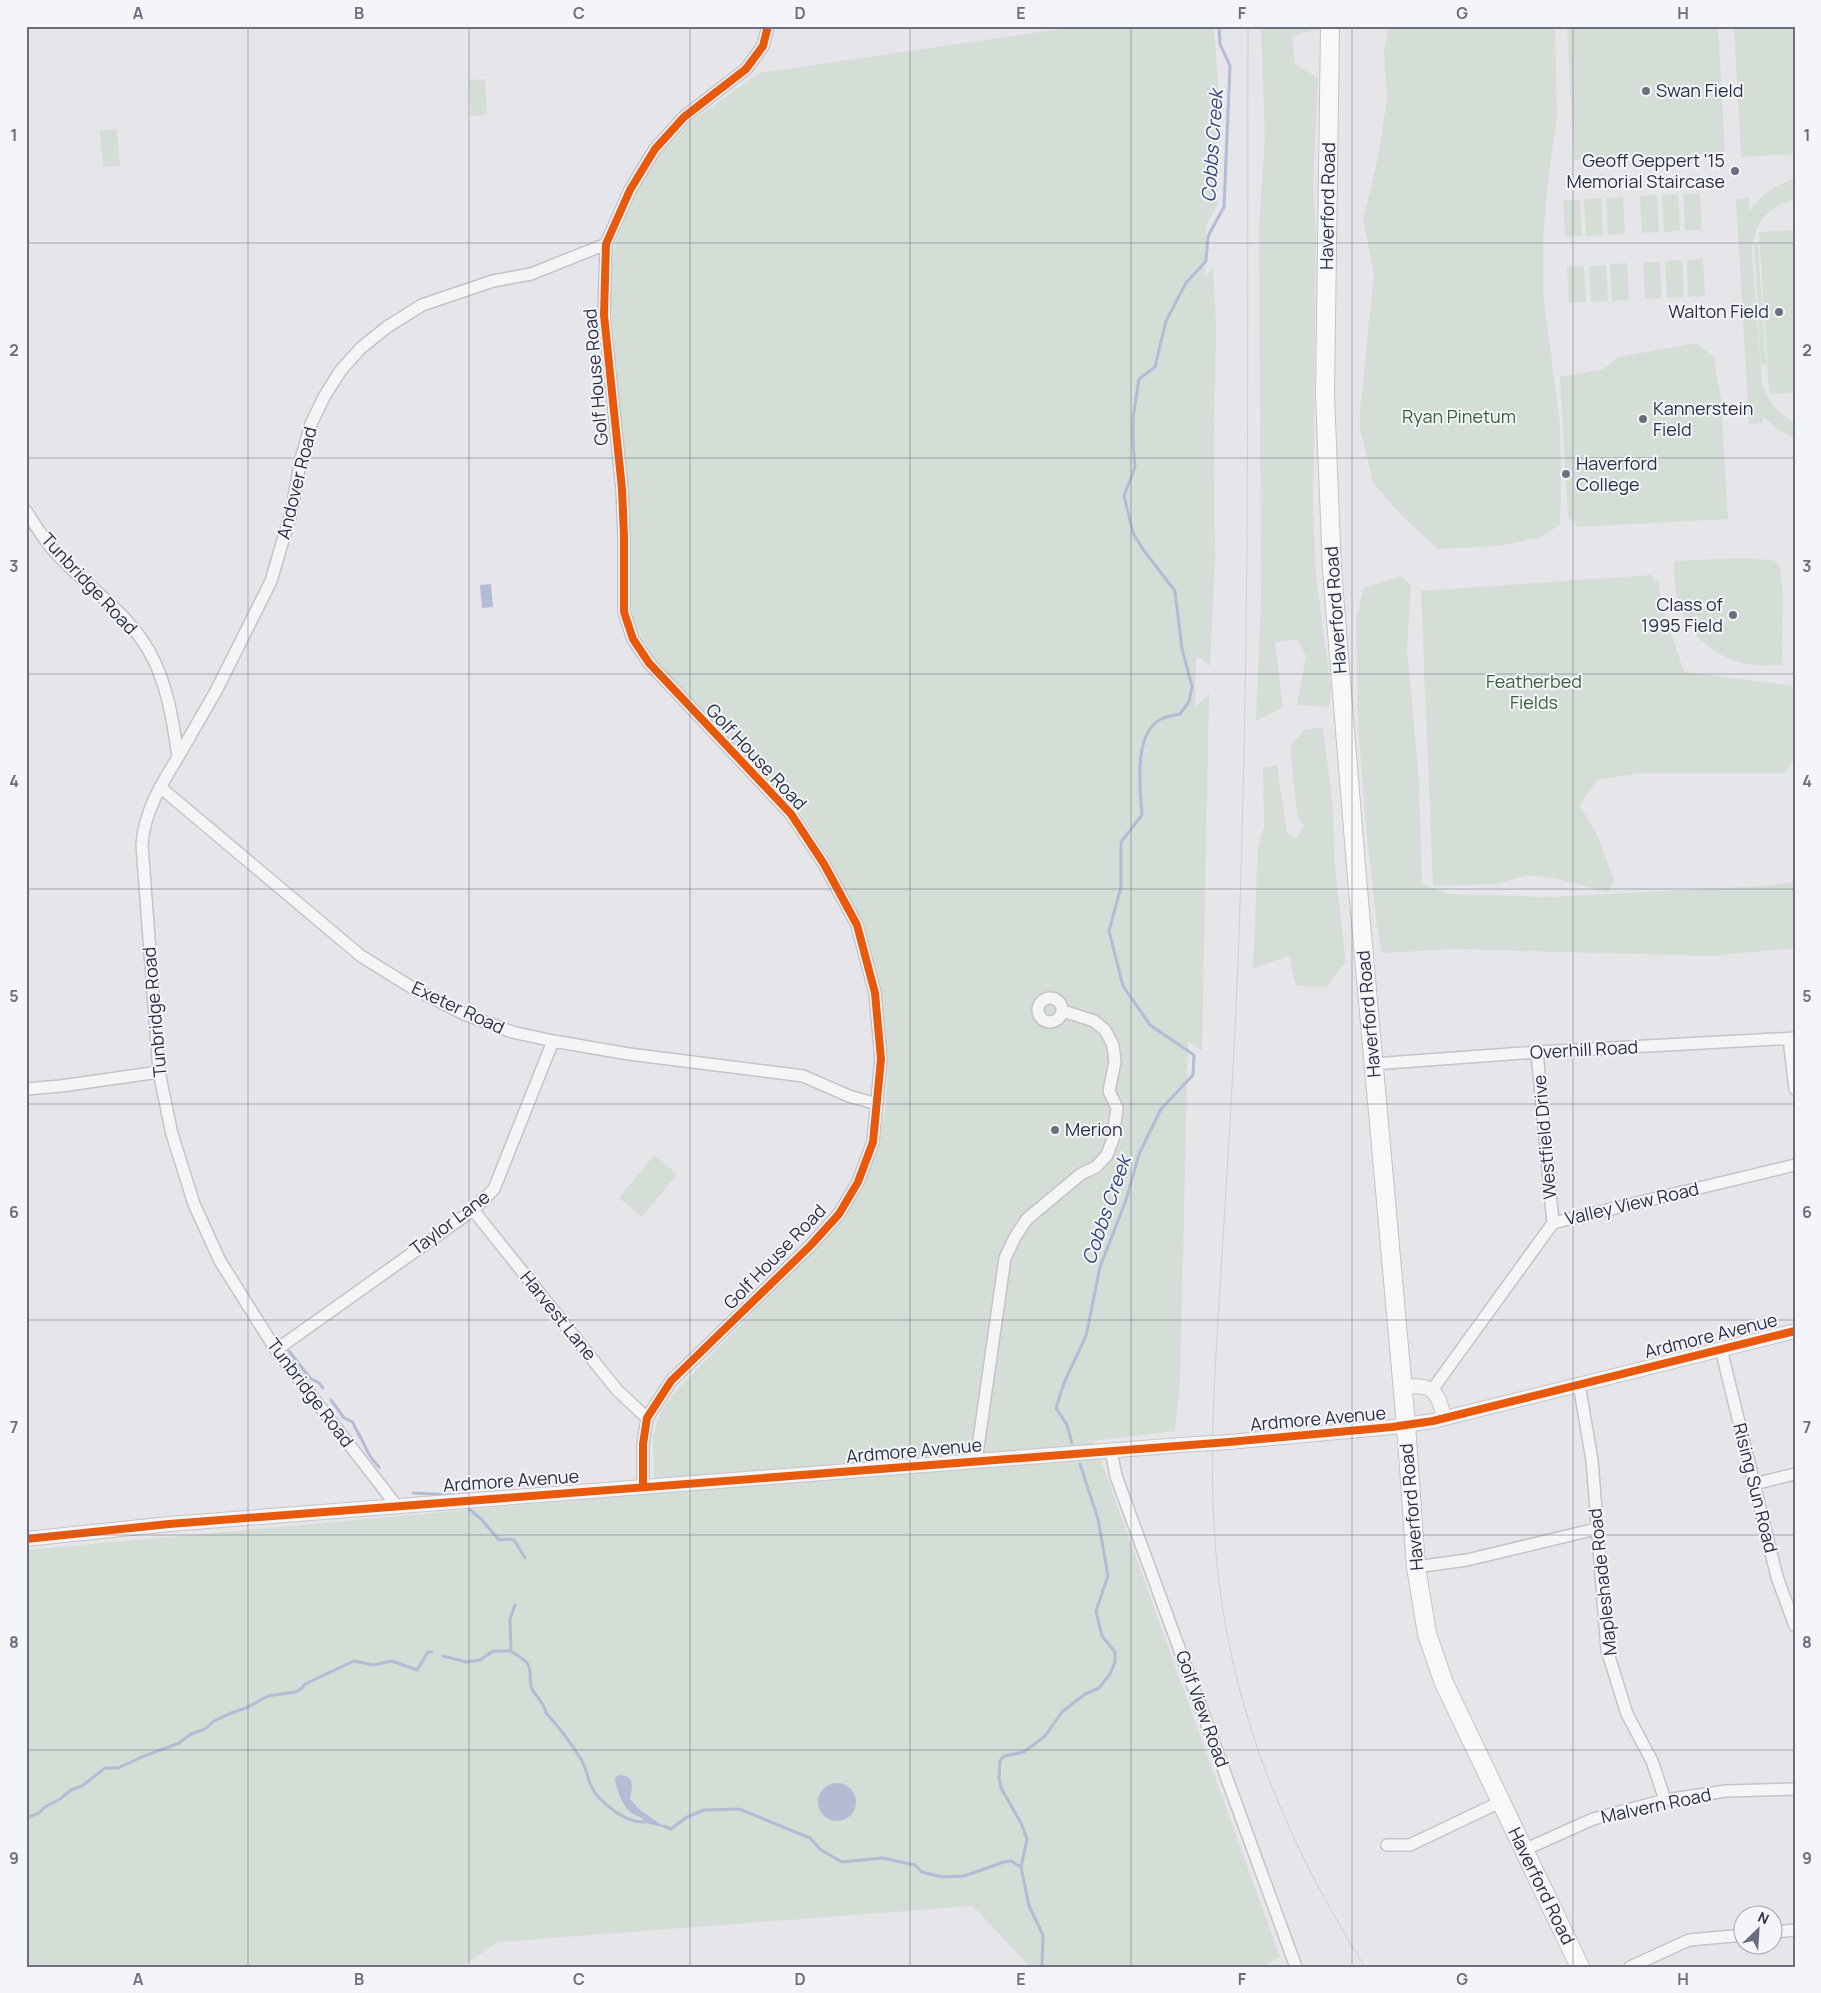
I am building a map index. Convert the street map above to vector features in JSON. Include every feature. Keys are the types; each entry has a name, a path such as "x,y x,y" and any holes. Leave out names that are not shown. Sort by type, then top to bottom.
{"main road":[{"name":"Haverford Road","path":"1330,26 1325,395 1332,570 1373,1064 1403,1387 1416,1567 1427,1634 1444,1683 1580,1967"}],"street":[{"name":"Golf House Road","path":"643,1487 643,1444 646,1418 672,1381 810,1246 839,1214 858,1182 873,1142 881,1059 875,993 857,925 824,864 791,814 649,663 633,638 624,612 622,489 604,315 606,244 630,190 656,149 684,117 746,69 763,46 768,26"},
{"name":"Andover Road","path":"178,757 216,691 271,581 291,513 301,459 311,424 324,397 341,370 362,348 387,327 422,305 493,281 531,274 606,244"},
{"name":"Tunbridge Road","path":"26,512 50,546 82,579 118,610 149,652 159,671 169,705 178,757 160,787 143,828 142,845 159,1072 172,1134 194,1204 220,1262 276,1350 396,1505"},
{"name":"Exeter Road","path":"160,787 361,956 411,987 464,1014 512,1032 553,1041 630,1054 803,1076 849,1096 877,1104"},
{"path":"976,1461 1005,1258 1015,1237 1027,1219 1081,1174 1096,1167 1107,1155 1113,1139 1117,1108 1109,1091 1114,1062 1113,1045 1105,1030 1094,1021 1062,1011"},
{"name":"Overhill Road","path":"1373,1064 1537,1052 1792,1039"},
{"path":"1792,1039 1795,1090"},
{"name":"Taylor Lane","path":"276,1350 473,1210 494,1189 553,1041"},
{"name":"Westfield Drive","path":"1537,1052 1553,1222"},
{"path":"26,1089 159,1072"},
{"name":"Valley View Road","path":"1432,1390 1553,1222 1795,1165"},
{"name":"Harvest Lane","path":"473,1210 617,1390 646,1418"},
{"name":"Ardmore Avenue","path":"26,1539 169,1524 396,1505 1229,1442 1406,1425 1444,1418 1795,1331"},
{"name":"Rising Sun Road","path":"1721,1349 1778,1577 1795,1626"},
{"name":"Mapleshade Road","path":"1579,1384 1592,1460 1596,1530 1607,1650 1627,1714 1652,1761 1666,1800"},
{"path":"1403,1387 1420,1386 1432,1390 1441,1401 1444,1418"},
{"name":"Golf View Road","path":"1111,1450 1116,1476 1296,1967"},
{"path":"1754,1484 1795,1474"},
{"path":"1416,1567 1467,1560 1596,1530"},
{"name":"Malvern Road","path":"1524,1850 1593,1819 1666,1800 1726,1791 1795,1789"},
{"path":"1387,1845 1410,1845 1500,1802"},
{"path":"1630,1967 1689,1940 1734,1936"}],"green space":[{"path":"1081,26 1214,26 1218,84 1217,206 1206,225 1205,277 1213,267 1216,326 1214,435 1215,560 1210,666 1196,655 1195,708 1209,693 1202,1051 1188,1041 1180,1380 1175,1431 1094,1441 1280,1957 1262,1967 1030,1967 973,1906 498,1942 461,1967 26,1967 26,1550 654,1493 653,1435 661,1412 672,1395 815,1249 843,1216 878,1144 886,1104 888,1058 878,991 862,926 832,863 800,812 655,660 640,635 632,615 619,399 610,294 614,248 635,191 660,154 688,124 759,73"},
{"path":"1263,26 1319,26 1319,29 1292,36 1295,64 1318,78 1313,185 1316,233 1313,508 1316,576 1331,689 1329,707 1297,705 1306,656 1297,639 1275,642 1283,707 1256,721 1261,599 1259,227 1265,137 1261,29"},
{"name":"Ryan Pinetum","path":"1389,26 1555,26 1557,117 1543,235 1543,295 1560,424 1560,525 1538,538 1498,546 1438,549 1402,516 1373,483 1359,423 1374,274 1363,220 1378,157 1387,100 1384,51"},
{"name":"Swan Field","path":"1567,26 1718,26 1725,153 1574,160"},
{"path":"1734,26 1795,26 1795,154 1741,157"},
{"path":"485,79 487,115 471,116 469,80"},
{"path":"117,129 120,166 103,167 100,130"},
{"path":"1795,179 1795,200 1777,207 1764,217 1756,232 1752,252 1762,383 1767,396 1774,406 1795,423 1795,438 1777,429 1763,416 1763,423 1749,424 1736,199 1749,198 1750,211 1770,191 1781,184"},
{"path":"1700,193 1702,230 1685,231 1683,194"},
{"path":"1678,194 1680,231 1664,232 1662,195"},
{"path":"1657,195 1659,232 1642,233 1640,196"},
{"path":"1623,197 1625,234 1608,235 1606,198"},
{"path":"1601,198 1603,235 1586,236 1584,199"},
{"path":"1563,200 1580,200 1582,236 1565,237"},
{"name":"Walton Field","path":"1795,230 1795,393 1769,394 1759,232"},
{"path":"1754,244 1758,244 1766,364 1761,365"},
{"path":"1703,259 1705,296 1688,297 1687,260"},
{"path":"1682,260 1684,297 1667,298 1665,261"},
{"path":"1643,262 1660,262 1662,298 1645,299"},
{"path":"1627,263 1629,300 1612,301 1610,264"},
{"path":"1606,265 1608,301 1591,302 1589,266"},
{"path":"1584,266 1586,302 1569,303 1567,267"},
{"name":"Kannerstein Field","path":"1696,343 1713,356 1721,399 1728,519 1578,527 1568,517 1560,377 1604,369 1618,357"},
{"name":"Class of 1995 Field","path":"1742,558 1773,560 1780,566 1783,597 1782,665 1741,663 1716,652 1695,633 1681,609 1675,588 1674,561"},
{"name":"Featherbed Fields","path":"1652,575 1654,581 1659,581 1661,602 1684,672 1794,686 1794,761 1784,773 1640,773 1597,780 1580,805 1598,837 1614,880 1608,892 1557,879 1529,875 1496,884 1433,886 1421,591"},
{"path":"1401,576 1411,585 1407,648 1419,781 1422,884 1449,894 1550,897 1762,886 1795,882 1795,948 1710,956 1455,949 1382,953 1366,827 1358,724 1356,620 1364,588"},
{"path":"1323,727 1333,809 1335,867 1346,962 1326,987 1296,986 1289,956 1253,968 1258,848 1264,827 1263,768 1277,765 1287,833 1296,839 1304,827 1297,815 1290,747 1304,730"},
{"path":"654,1155 677,1174 642,1217 619,1198"}],"water":[{"path":"491,584 493,607 482,608 480,585"},
{"path":"619,1775 628,1777 632,1782 630,1799 640,1810 666,1828 642,1822 643,1819 632,1814 622,1800 616,1786 615,1778"},
{"path":"837,1783 850,1789 856,1802 850,1815 837,1821 824,1815 818,1802 824,1789"}],"waterway":[{"name":"Cobbs Creek","path":"1072,1443 1067,1425 1056,1408 1064,1383 1086,1336 1100,1267 1126,1200 1139,1154 1161,1109 1193,1075 1194,1055 1150,1025 1123,986 1109,931 1121,887 1121,842 1142,815 1140,762 1146,736 1152,726 1161,719 1180,714 1189,702 1192,686 1182,649 1175,591 1142,548 1133,533 1124,496 1135,467 1133,418 1139,379 1155,367 1166,321 1186,283 1206,261 1208,236 1224,207 1230,66 1220,44 1219,26"},
{"path":"289,1351 310,1378 319,1383 323,1388"},
{"path":"331,1400 344,1418 353,1422 373,1461 379,1467"},
{"name":"Cobbs Creek","path":"1042,1967 1043,1935 1029,1906 1021,1867 1027,1839 1021,1823 1001,1788 999,1778 1000,1761 1004,1756 1024,1752 1045,1736 1062,1712 1085,1694 1099,1688 1110,1674 1115,1662 1115,1652 1102,1636 1096,1611 1108,1576 1098,1519 1080,1464"},
{"path":"413,1493 453,1495"},
{"path":"469,1509 481,1519 499,1540 514,1540 525,1558"},
{"path":"515,1605 510,1619 511,1651 529,1666 532,1689 542,1703 546,1713 565,1735 581,1759 594,1791 607,1805 624,1817 641,1822 649,1821"},
{"path":"443,1656 466,1662 480,1660 493,1651 511,1651"},
{"path":"26,1818 39,1813 71,1790 82,1786 105,1768 118,1768 179,1743 191,1734 205,1729 214,1721 246,1708 268,1696 295,1692 305,1684 354,1661 373,1665 392,1661 417,1670 428,1652 432,1652"},
{"path":"664,1826 671,1829 687,1817 704,1810 739,1809 810,1838 821,1850 842,1862 882,1858 915,1865 922,1872 942,1877 964,1876 1011,1861 1021,1867"}],"tram line":[{"path":"1248,26 1248,448 1244,764 1236,1013 1214,1388 1212,1478 1214,1522 1217,1567 1232,1659 1244,1706 1259,1752 1295,1840 1316,1883 1365,1967"}],"cycle path":[{"path":"643,1487 643,1444 647,1418 671,1381 810,1246 839,1214 858,1182 873,1142 881,1059 875,993 857,925 824,864 791,814 649,663 633,639 624,612 622,489 604,315 606,244 630,190 655,149 684,117 746,69 763,46 768,26"},
{"path":"26,1539 169,1524 1229,1442 1392,1427 1433,1421 1795,1331"}],"place":[{"name":"Swan Field","path":"1646,91"},
{"name":"Geoff Geppert '15 Memorial Staircase","path":"1735,171"},
{"name":"Walton Field","path":"1779,312"},
{"name":"Kannerstein Field","path":"1643,419"},
{"name":"Haverford College","path":"1566,474"},
{"name":"Class of 1995 Field","path":"1733,615"},
{"name":"Merion","path":"1055,1130"}]}
